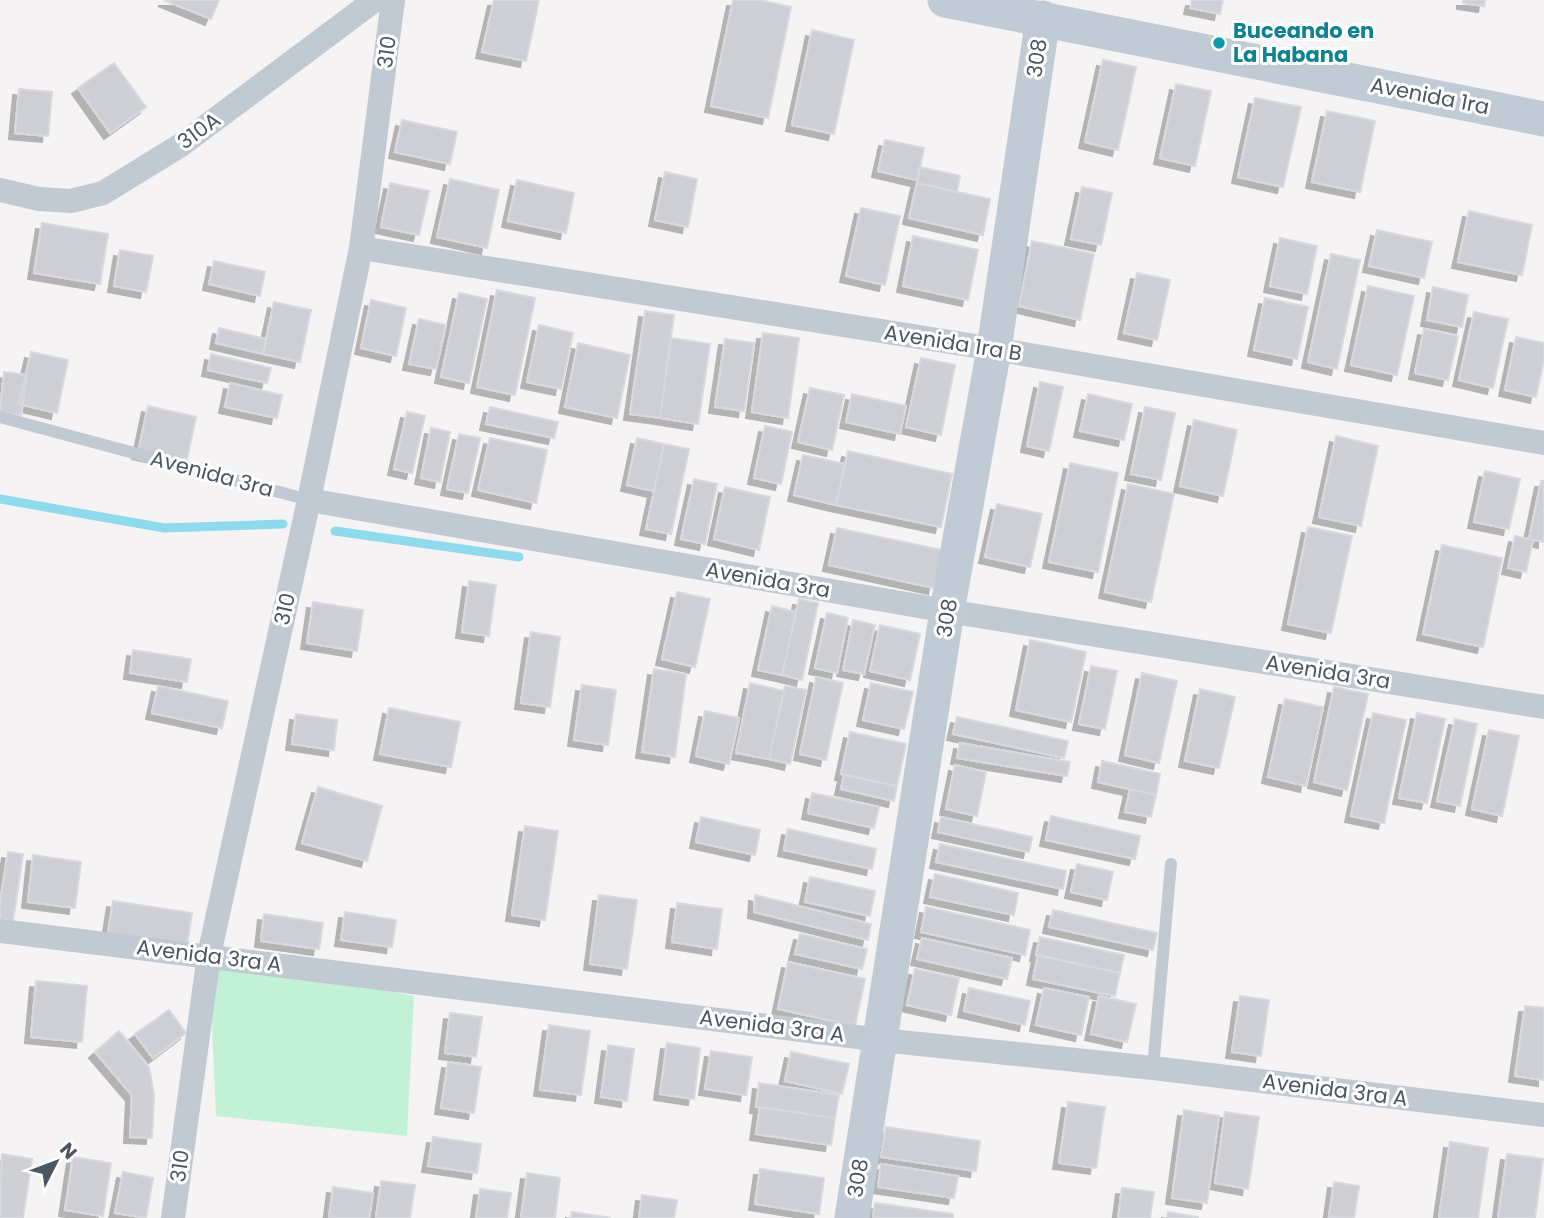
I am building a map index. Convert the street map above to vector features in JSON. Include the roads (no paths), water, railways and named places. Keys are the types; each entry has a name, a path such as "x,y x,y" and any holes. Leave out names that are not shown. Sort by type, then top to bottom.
{"street":[{"name":"310A","path":"0,190 40,199 71,201 103,193 181,145 375,0"},
{"name":"310","path":"173,1218 208,955 309,500 361,248 394,0"},
{"name":"Avenida 1ra","path":"945,0 1544,119"},
{"name":"308","path":"852,1218 947,611 994,349 1043,18"},
{"name":"Avenida 1ra B","path":"361,248 994,349 1544,443"},
{"name":"Avenida 3ra","path":"309,500 947,611 1544,707"},
{"name":"Avenida 3ra A","path":"0,931 881,1040 1544,1115"}],"lane":[{"name":"Avenida 3ra","path":"0,417 309,500"},
{"path":"1153,1069 1171,864"}],"waterway":[{"path":"0,499 164,528 283,524"},
{"path":"335,531 519,557"}],"place":[{"name":"Buceando en La Habana","path":"1219,43"}]}
